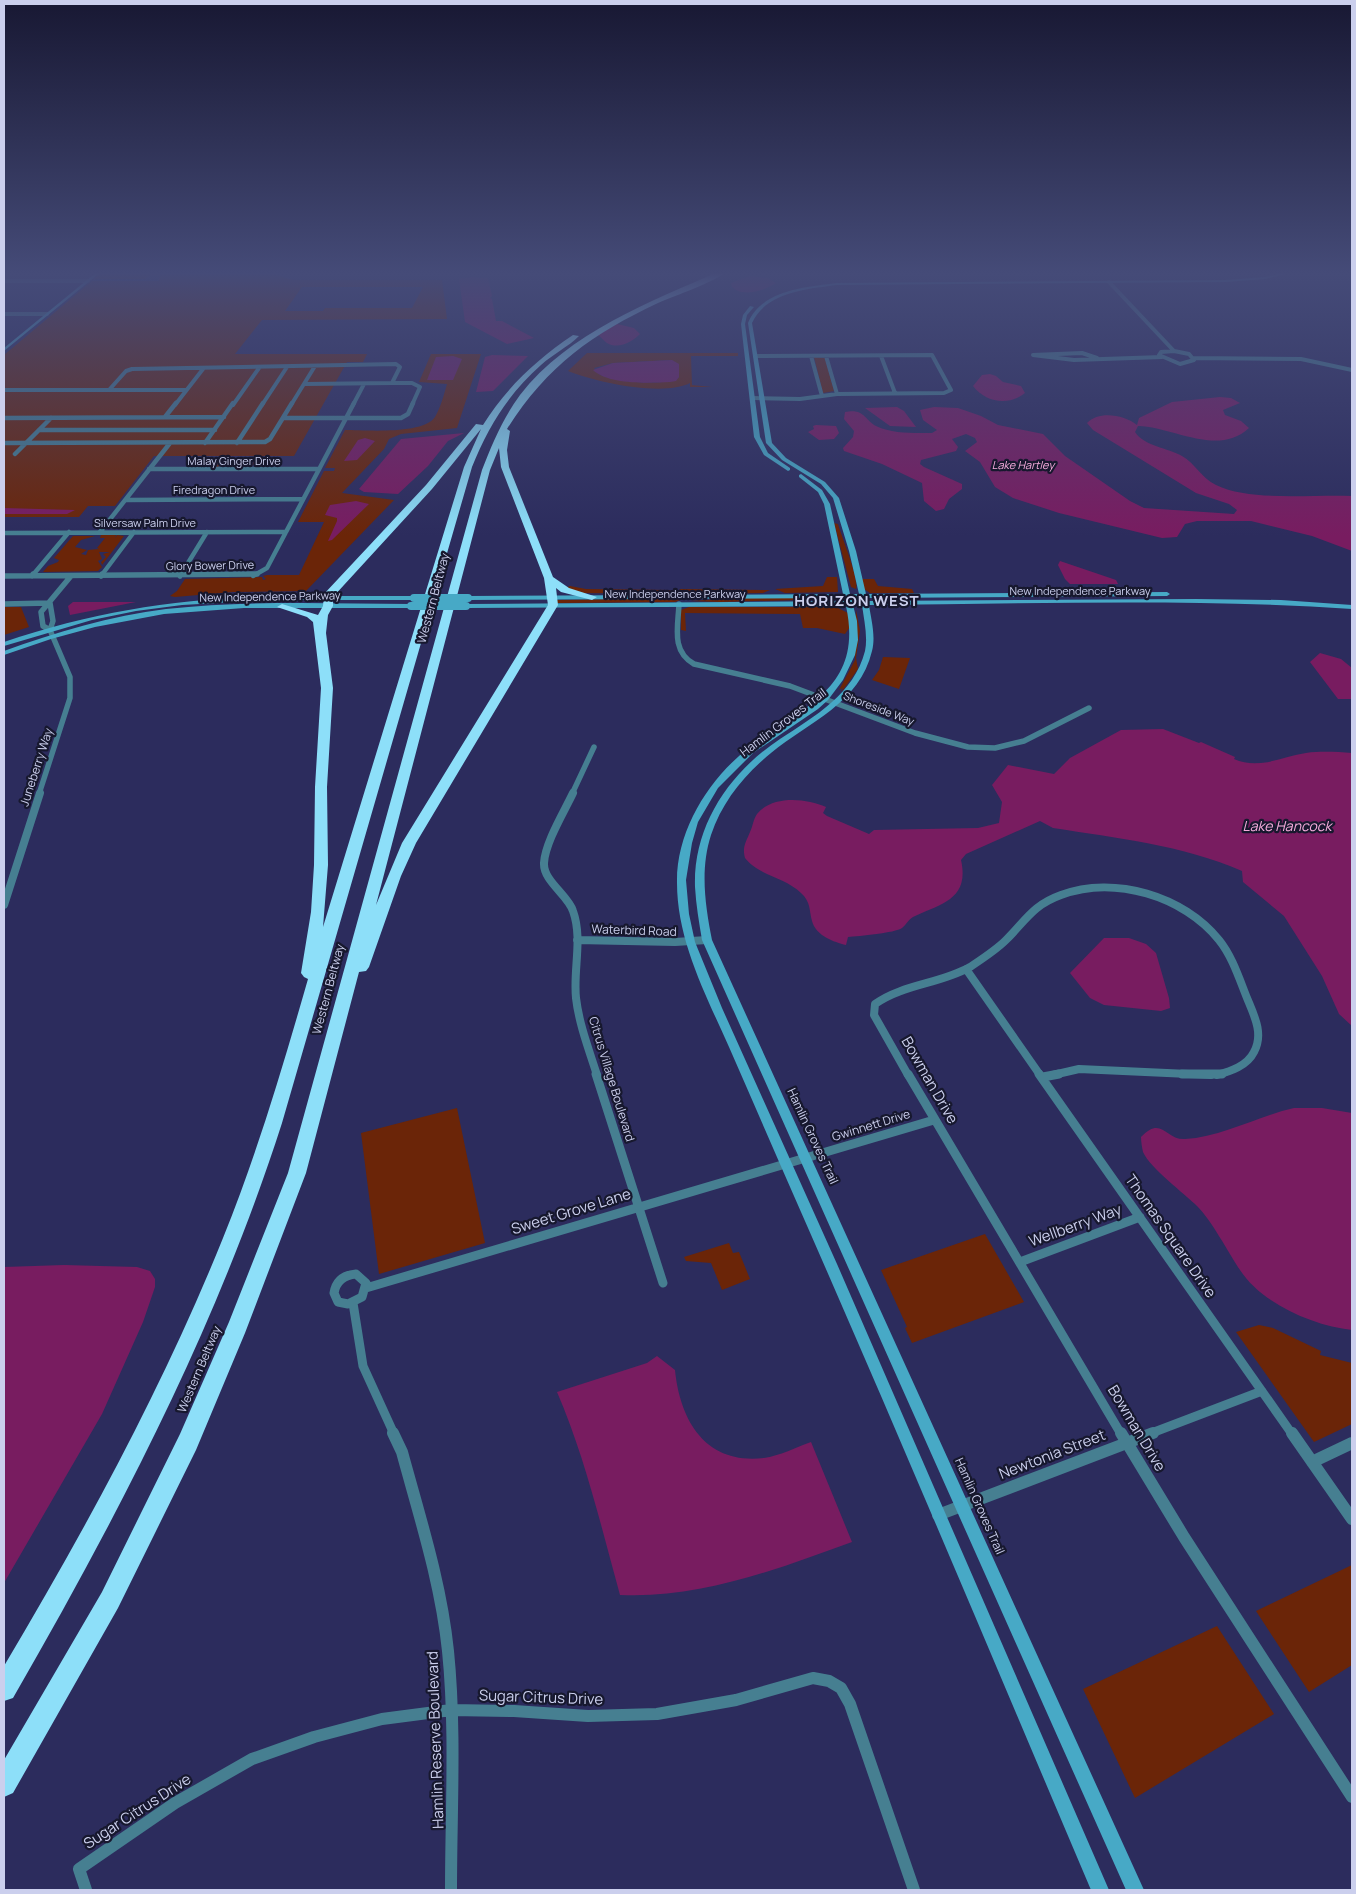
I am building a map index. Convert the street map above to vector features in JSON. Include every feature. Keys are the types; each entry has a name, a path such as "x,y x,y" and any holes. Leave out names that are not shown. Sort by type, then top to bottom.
{"highway":[{"name":"Western Beltway","path":"4,1689 66,1585 148,1428 196,1326 252,1188 468,467 479,437 507,406 559,359"},
{"name":"Western Beltway","path":"4,1784 110,1600 188,1442 275,1233 296,1173 338,1024 490,457 507,406"},
{"path":"321,633 323,615 329,594 429,487 490,412 507,406 504,442 505,467 549,578 553,601 409,843 394,876 372,941 338,1024"},
{"path":"549,578 566,590 592,597"},
{"path":"282,607 311,615 318,621 327,688 321,787 318,912 309,974 291,1062"}],"street":[{"name":"Hamlin Groves Trail","path":"747,359 757,438 762,449 774,460 802,477 820,491 828,504 854,627 853,646 843,672 825,698 808,712 760,742 742,758 715,786 694,822 687,843 682,880 684,914 690,942 1100,1890"},
{"name":"Hamlin Groves Trail","path":"755,359 767,437 772,448 789,463 823,482 836,498 864,599 870,634 866,657 856,679 837,703 814,722 769,751 751,766 736,781 709,826 700,863 698,897 707,940 1136,1890"},
{"path":"812,359 822,396"},
{"path":"827,359 837,394"},
{"path":"882,359 895,393"},
{"path":"752,398 813,397 837,394 944,393 951,390 934,359"},
{"path":"1168,359 1180,364 1191,363 1192,359"},
{"path":"1298,359 1320,362 1352,370"},
{"path":"109,390 126,371 132,369 259,368 344,364 399,365 392,384"},
{"path":"4,443 265,442 270,439 314,366"},
{"path":"237,443 287,367"},
{"path":"206,443 259,368"},
{"path":"165,417 203,369"},
{"path":"283,418 397,418 408,414 420,386 412,383 304,384"},
{"name":"Glory Bower Drive","path":"4,576 251,576 261,573 268,568 364,384"},
{"path":"4,390 186,390"},
{"path":"4,418 224,417"},
{"path":"15,454 51,418"},
{"path":"39,430 215,430"},
{"path":"100,532 170,443"},
{"name":"Malay Ginger Drive","path":"149,469 319,469"},
{"name":"Firedragon Drive","path":"126,500 303,499"},
{"path":"830,515 841,515"},
{"path":"32,576 68,532"},
{"path":"101,576 134,532"},
{"path":"180,576 207,532"},
{"name":"Silversaw Palm Drive","path":"4,533 286,532"},
{"name":"Juneberry Way","path":"52,633 43,626 40,616 44,608 71,576"},
{"name":"New Independence Parkway","path":"864,599 1248,594 1352,601"},
{"path":"678,604 701,596"},
{"name":"New Independence Parkway","path":"553,601 592,597 701,596 848,599 1248,601 1352,607"},
{"name":"New Independence Parkway","path":"4,644 52,633 186,610 282,607 328,602 414,598 467,602"},
{"name":"New Independence Parkway","path":"4,653 52,633 137,608 220,600 411,606 467,602 553,601 678,604 848,599"},
{"path":"4,604 50,603"},
{"name":"Juneberry Way","path":"4,902 70,698 70,677 52,633 50,603"},
{"name":"Shoreside Way","path":"678,604 678,648 691,663 711,669 775,680 916,733 980,748 1015,745 1040,735 1089,708"},
{"name":"Citrus Village Boulevard","path":"594,747 549,846 544,863 545,872 573,908 577,940 576,997 582,1028 663,1283"},
{"name":"Bowman Drive","path":"1043,1077 1079,1069 1216,1075 1232,1072 1246,1063 1259,1043 1256,1019 1219,941 1194,917 1166,901 1126,890 1088,889 1072,892 1040,904 1025,915 1007,939 966,969 931,983 886,996 875,1004 874,1014 934,1120 1184,1537 1352,1796"},
{"name":"Waterbird Road","path":"577,940 690,942 707,940"},
{"name":"Thomas Square Drive","path":"966,969 1352,1519"},
{"name":"Gwinnett Drive","path":"786,1164 934,1120"},
{"name":"Sweet Grove Lane","path":"366,1288 786,1164"},
{"name":"Wellberry Way","path":"1020,1262 1140,1217"},
{"path":"356,1274 364,1279 366,1288 362,1297 353,1303 342,1304 335,1298 334,1288 346,1276 356,1274"},
{"name":"Hamlin Reserve Boulevard","path":"353,1303 363,1366 402,1452 437,1578 448,1652 451,1710 451,1890"},
{"name":"Newtonia Street","path":"938,1515 1262,1391"},
{"path":"1312,1462 1352,1443"},
{"name":"Sugar Citrus Drive","path":"86,1890 79,1869 175,1802 252,1759 314,1737 382,1719 451,1710 514,1711 588,1716 657,1714 736,1700 813,1678 829,1681 841,1688 850,1704 914,1890"}],"shaded area":[{"path":"4,359 364,359 363,362 347,362 294,456 262,456 254,467 260,456 251,467 257,456 226,456 216,467 223,456 213,467 220,456 154,456 115,506 88,506 79,517 4,517"},
{"path":"429,359 479,359 457,428 401,434 389,439 384,449 342,493 394,500 306,591 233,592 170,596 177,591 185,579 262,577 263,580 266,579 263,576 267,575 299,575 324,522 298,522 324,471 334,471 335,468 325,468 345,430 379,431 407,429 429,423 435,417 441,405 447,384 419,382"},
{"path":"580,359 691,359 692,385 712,387 690,387 690,383 663,389 647,388 611,383 568,371","holes":["672,360 679,370 679,377 673,380 653,383 627,381 598,374 594,368 613,363"]},
{"path":"815,359 825,359 834,391 823,393"},
{"path":"834,523 838,524 850,558 856,589 851,587"},
{"path":"101,535 116,535 115,538 117,535 124,536 102,565 101,562 106,557 103,554 110,552 99,552 102,559 98,561 102,567 98,571 43,572 48,566 58,562 59,560 54,558 73,536 95,536 81,540 75,547 87,550 81,554 86,555 88,550 99,549 97,548 105,538 100,538"},
{"path":"827,577 837,577 838,592 785,593 775,589 823,586"},
{"path":"862,579 874,579 878,586 912,589 914,593 870,593 864,589"},
{"path":"570,586 586,589 671,590 664,594 582,593 565,588"},
{"path":"679,589 770,590 763,593 688,594"},
{"path":"755,597 835,597 837,599 689,601"},
{"path":"685,598 675,602 557,603 556,600"},
{"path":"4,607 21,607 29,627 4,635"},
{"path":"689,607 836,607 848,613 850,627 845,634 817,628 803,628 800,614 685,613 686,631 681,630 681,610"},
{"path":"856,610 860,631 856,658 858,669 841,691 843,688 839,690 855,660"},
{"path":"883,657 910,658 899,689 872,680 879,670"},
{"path":"457,1108 485,1243 379,1274 361,1133"},
{"path":"985,1234 1024,1302 912,1343 905,1328 907,1327 881,1270"},
{"path":"729,1243 733,1253 739,1252 750,1279 722,1290 711,1263 686,1261 684,1257"},
{"path":"1259,1325 1273,1328 1321,1351 1320,1355 1352,1363 1352,1424 1314,1442 1236,1332"},
{"path":"1352,1565 1352,1665 1309,1692 1256,1611"},
{"path":"1217,1626 1274,1714 1135,1798 1083,1689"}],"water":[{"path":"435,359 462,359 453,380 427,380"},
{"path":"484,359 525,359 493,391 476,392"},
{"path":"672,360 679,364 679,377 676,381 670,382 641,383 619,381 600,375 593,370 613,363"},
{"path":"990,374 1003,382 1021,386 1025,393 1012,400 1005,401 998,401 984,396 973,386 982,375"},
{"name":"Lake Hartley","path":"1220,397 1231,398 1240,403 1223,410 1225,415 1241,421 1249,428 1237,436 1224,440 1210,440 1138,426 1135,432 1144,441 1182,456 1191,462 1211,482 1230,490 1247,494 1282,496 1352,496 1352,551 1312,536 1251,521 1197,521 1185,524 1177,537 1162,538 1059,513 1013,498 995,487 980,462 965,451 977,442 975,438 966,434 952,439 958,447 956,451 921,460 920,464 924,467 962,484 962,489 949,499 944,509 936,511 924,501 922,483 882,464 844,451 843,448 853,437 854,431 844,419 845,412 860,413 876,426 883,429 932,433 937,430 923,420 920,410 934,407 958,408 981,416 998,425 1043,434 1065,456 1130,501 1144,508 1234,514 1237,510 1229,504 1196,493 1093,430 1087,423 1098,416 1112,415 1137,425 1139,418 1172,402"},
{"path":"897,407 904,411 916,427 890,426 865,408"},
{"path":"813,426 836,426 839,433 834,439 819,440 808,432 814,429"},
{"path":"464,433 448,441 428,466 398,494 364,492 359,489 401,439"},
{"path":"365,438 375,441 357,460 344,461 358,440"},
{"path":"356,501 369,504 332,540 328,541 337,521 337,518 325,515 330,505"},
{"path":"4,508 75,510 67,514 4,514"},
{"path":"1060,561 1116,580 1118,584 1070,584 1065,579 1058,565"},
{"path":"73,602 136,602 70,615 68,606"},
{"path":"1320,653 1341,659 1352,668 1352,699 1338,699 1310,662"},
{"name":"Lake Hancock","path":"1163,729 1199,743 1201,742 1243,762 1270,762 1312,752 1352,753 1352,1026 1339,1014 1322,976 1284,916 1243,882 1242,871 1196,855 1125,839 1053,828 1040,821 966,854 961,860 963,873 961,884 957,892 950,899 913,917 898,930 848,937 846,945 831,940 817,931 812,921 808,903 801,893 787,883 757,869 745,858 745,845 757,814 763,808 780,801 799,800 818,804 826,807 823,813 827,816 869,834 874,830 978,828 999,823 1002,802 992,785 1008,765 1054,774 1070,758 1121,730"},
{"path":"1104,938 1129,938 1146,944 1156,953 1170,1008 1161,1011 1104,1005 1090,998 1070,973"},
{"path":"1294,1108 1322,1108 1352,1113 1352,1330 1337,1328 1306,1318 1275,1303 1261,1293 1240,1270 1203,1212 1153,1166 1143,1152 1141,1137 1154,1128 1159,1128 1178,1138 1199,1137"},
{"path":"64,1265 137,1267 150,1271 155,1279 155,1287 143,1322 102,1414 4,1583 4,1267"},
{"path":"657,1356 675,1370 678,1389 690,1422 700,1436 712,1447 726,1454 744,1458 764,1458 811,1442 852,1542 767,1572 709,1587 650,1595 620,1595 576,1441 557,1392 647,1363"}],"district":[{"name":"HORIZON WEST","path":"857,600"}]}
